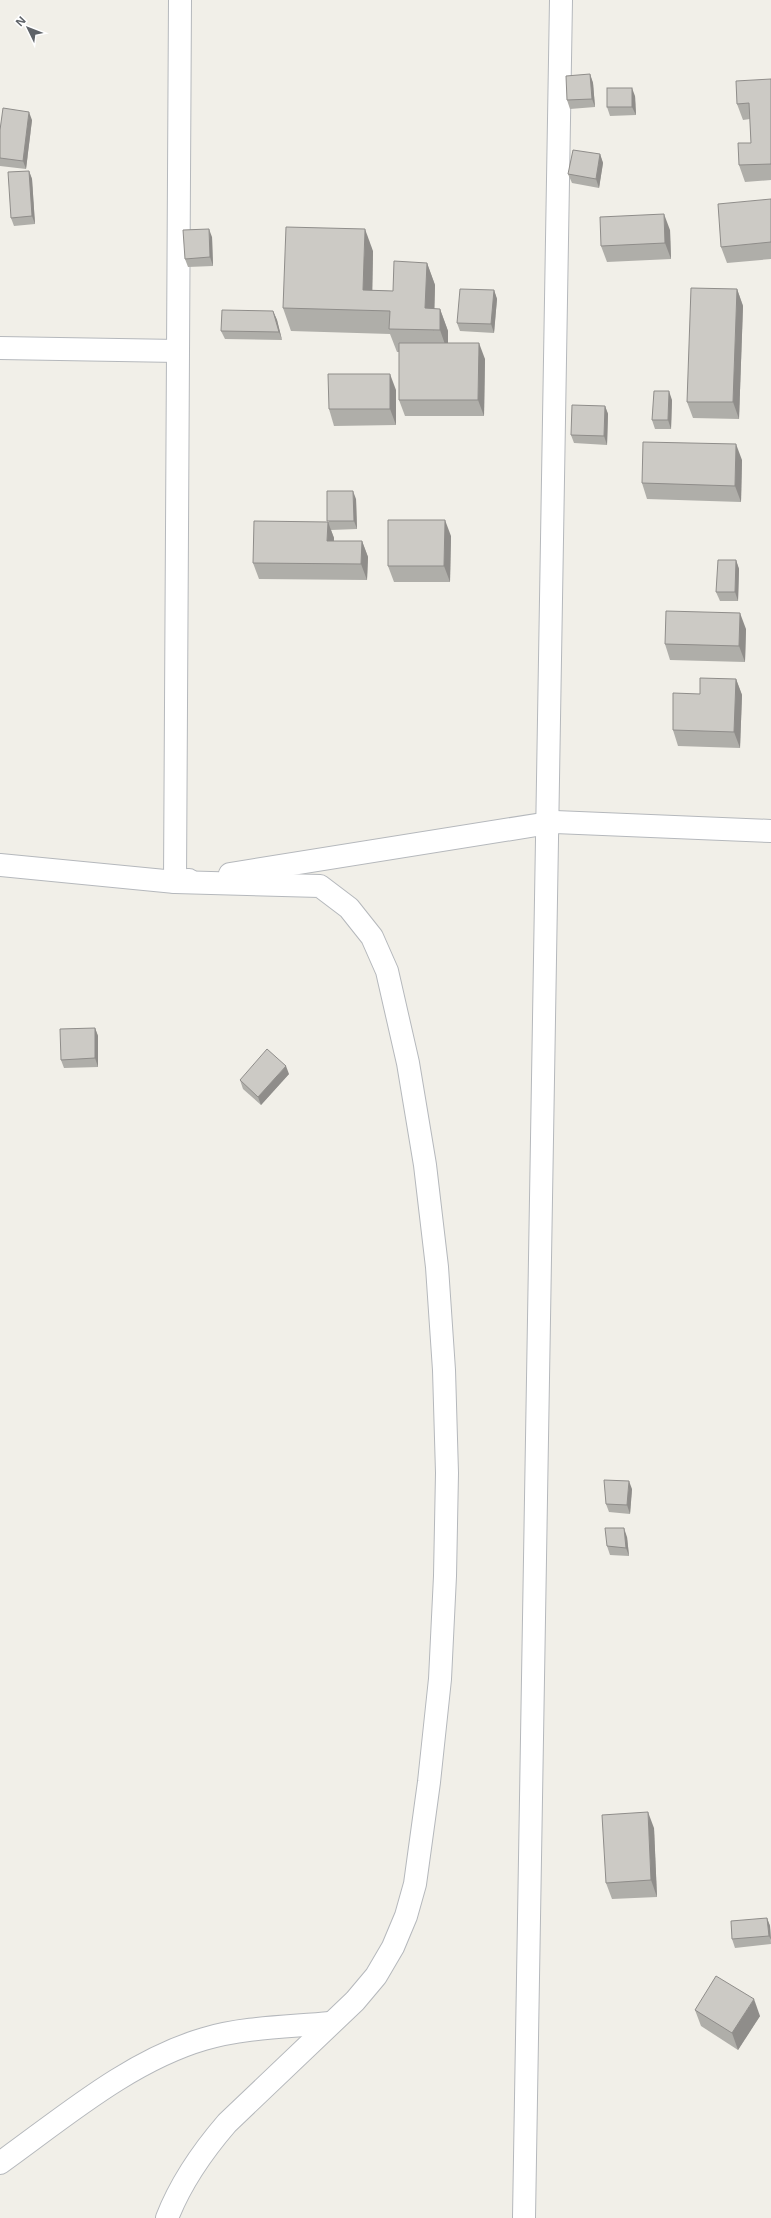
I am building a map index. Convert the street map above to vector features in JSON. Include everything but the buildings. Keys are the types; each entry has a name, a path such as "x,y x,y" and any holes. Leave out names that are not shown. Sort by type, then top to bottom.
{"street":[{"path":"175,882 180,0"},
{"path":"524,2218 561,0"},
{"path":"0,348 178,351"},
{"path":"175,882 555,822 771,831"},
{"path":"0,866 175,882 320,886 349,908 372,937 387,971 408,1063 425,1165 437,1275 444,1370 447,1473 445,1576 440,1679 429,1782 415,1884 406,1916 393,1947 376,1976 355,2001 330,2023 227,2123 192,2166 179,2191 168,2218"},
{"path":"0,2163 136,2068 172,2050 205,2038 238,2032 330,2023"}]}
